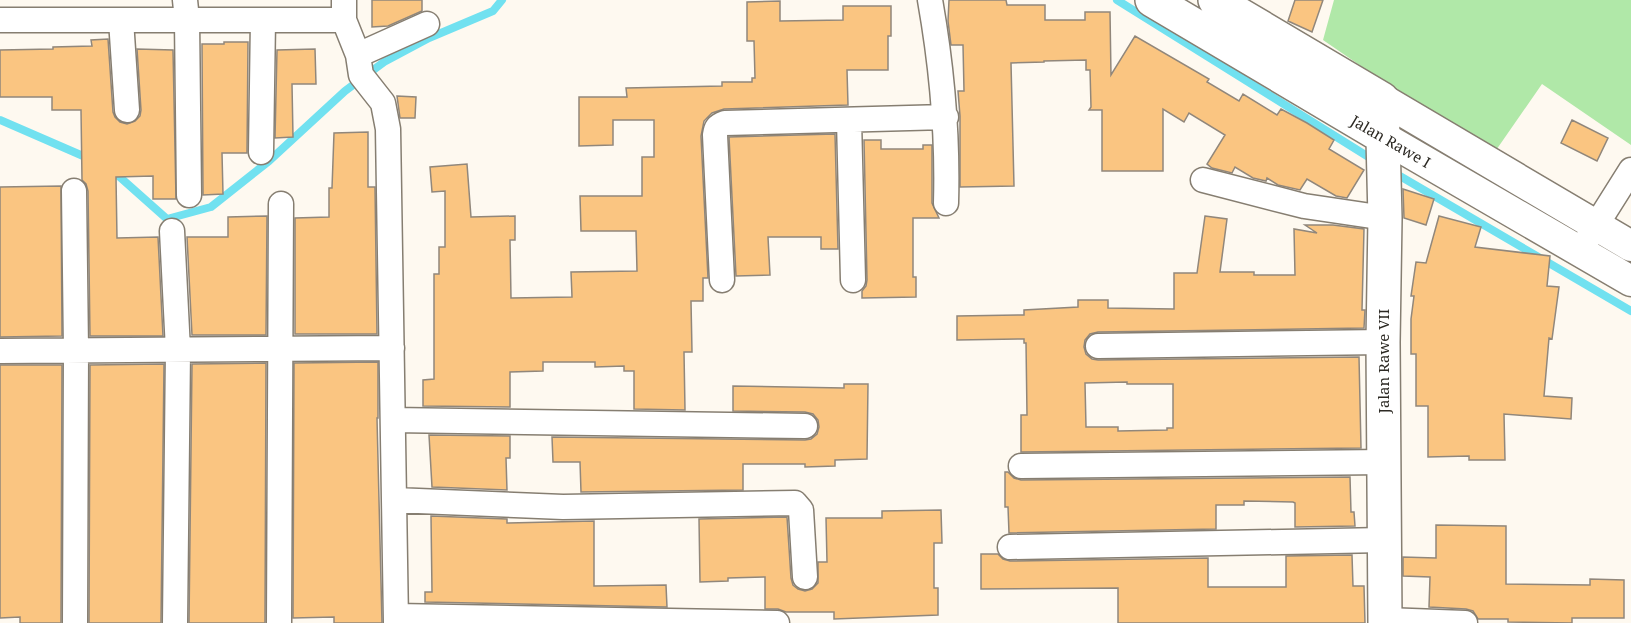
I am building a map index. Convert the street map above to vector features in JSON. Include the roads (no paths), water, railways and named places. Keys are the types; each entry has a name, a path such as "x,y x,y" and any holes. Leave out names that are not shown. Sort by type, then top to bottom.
{"main road":[{"name":"Jalan Rawe I","path":"1152,0 1383,157"},
{"name":"Jalan Rawe I","path":"1215,0 1382,99"},
{"name":"Jalan Rawe VII","path":"1382,99 1385,622"}],"street":[{"path":"930,0 937,34 946,117 946,203"},
{"path":"186,10 189,195"},
{"path":"0,20 121,20 186,10 263,20 344,10 359,65 383,103 388,129 396,619 777,623"},
{"path":"121,20 127,110"},
{"path":"261,152 263,20"},
{"path":"359,65 427,24"},
{"name":"Jalan Rawe I","path":"1382,99 1631,246"},
{"path":"722,280 716,128 724,123 946,117"},
{"path":"849,120 853,280"},
{"name":"Jalan Rawe I","path":"1383,157 1580,251 1631,281"},
{"path":"1580,251 1631,170"},
{"path":"1203,180 1304,206 1384,218"},
{"path":"74,191 75,623"},
{"path":"279,623 281,204"},
{"path":"172,231 178,350 175,623"},
{"path":"1098,346 1383,342"},
{"path":"0,351 392,348"},
{"path":"393,420 805,426"},
{"path":"1021,466 1384,462"},
{"path":"394,500 563,507 795,503 801,510 805,577"},
{"path":"1010,547 1384,540"},
{"path":"1385,622 1465,623"}],"waterway":[{"path":"113,171 167,219 211,207 269,161 345,91 384,62 429,38 493,11 502,0"},
{"path":"1117,0 1375,161"},
{"path":"0,120 90,159"},
{"path":"1393,172 1631,311"}]}
